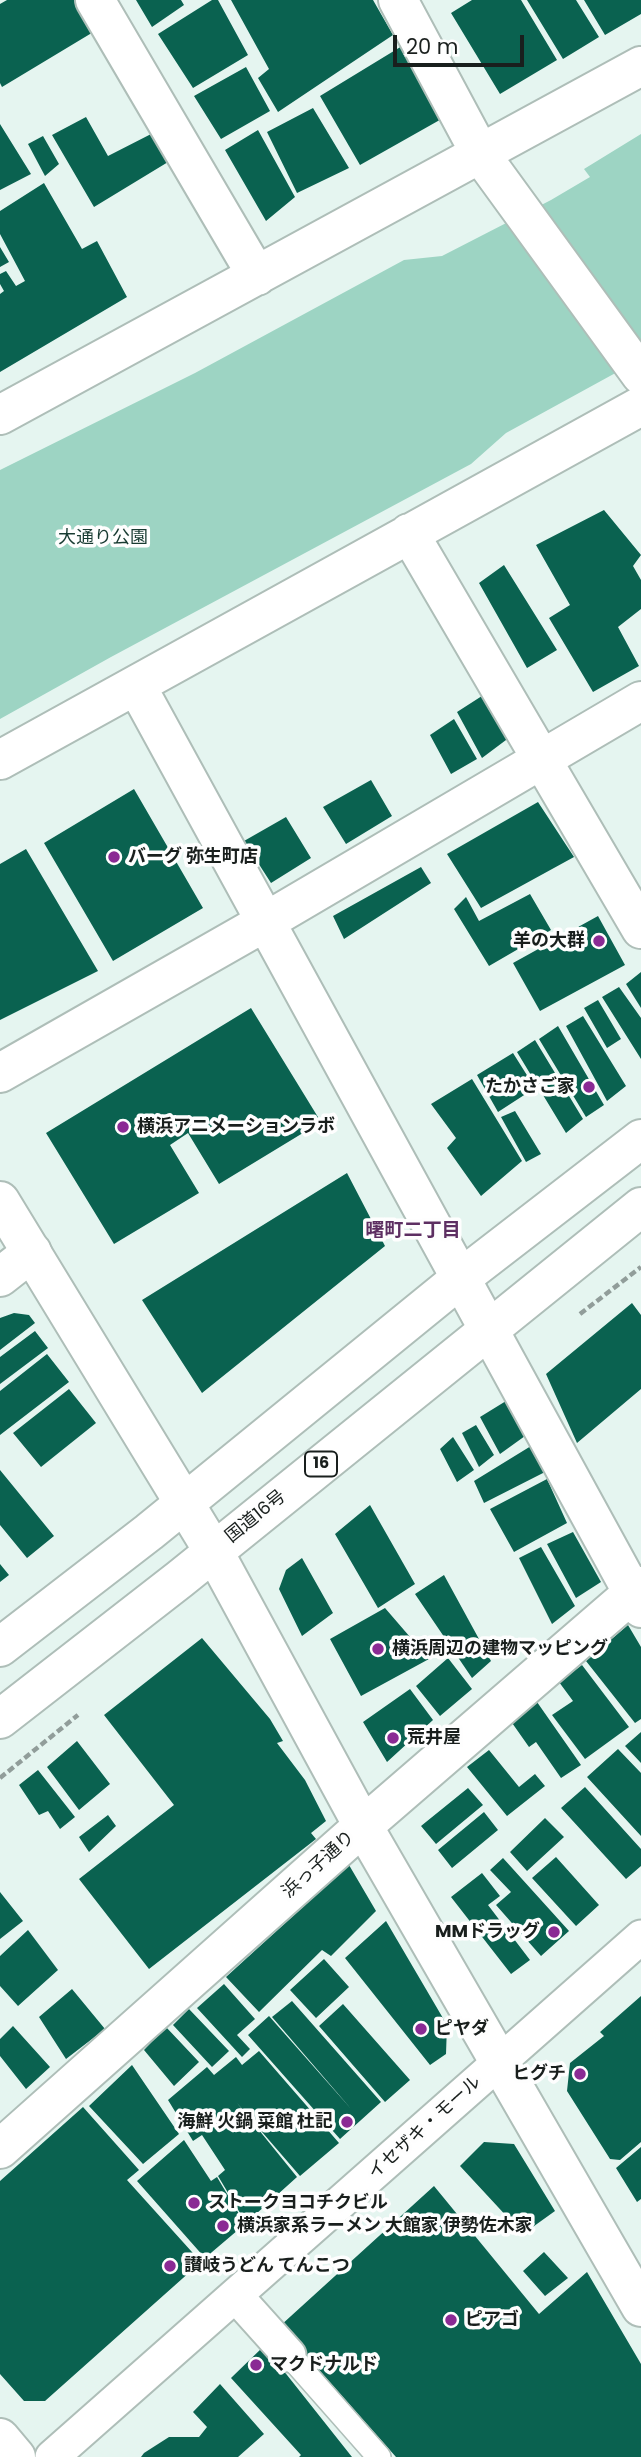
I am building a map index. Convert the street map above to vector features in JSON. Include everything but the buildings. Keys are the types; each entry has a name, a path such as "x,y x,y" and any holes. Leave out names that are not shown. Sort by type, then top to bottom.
{"main road":[{"path":"95,0 257,276"},
{"path":"398,0 481,155 641,375"},
{"path":"0,415 641,66"},
{"path":"0,760 641,406"},
{"path":"409,533 641,929"},
{"path":"136,685 488,1329 638,1595"},
{"path":"0,1073 265,922 641,701"},
{"path":"0,1647 185,1503 461,1278 641,1139"},
{"path":"0,1201 214,1552 363,1826 641,2307"},
{"name":"国道16号","path":"0,1719 214,1552 641,1207"},
{"path":"0,1277 32,1252"},
{"name":"浜っ子通り","path":"0,2149 363,1826 638,1595"},
{"path":"0,2438 16,2457"}],"street":[{"name":"イセザキ・モール","path":"52,2457 641,1937"},
{"path":"236,2295 289,2355"}],"lane":[{"path":"289,2355 379,2457"}],"green space":[{"name":"大通り公園","path":"641,134 641,359 506,433 471,464 0,719 0,470 195,373 404,260 442,256 551,200 590,177 584,169"}],"place":[{"name":"バーグ 弥生町店","path":"114,857"},
{"name":"羊の大群","path":"599,941"},
{"name":"たかさご家","path":"589,1087"},
{"name":"横浜アニメーションラボ","path":"123,1127"},
{"name":"横浜周辺の建物マッピング","path":"378,1649"},
{"name":"荒井屋","path":"393,1738"},
{"name":"MMドラッグ","path":"554,1932"},
{"name":"ピヤダ","path":"421,2029"},
{"name":"ヒグチ","path":"580,2074"},
{"name":"海鮮 火鍋 菜館 杜記","path":"347,2122"},
{"name":"ストークヨコチクビル","path":"194,2203"},
{"name":"横浜家系ラーメン 大館家 伊勢佐木家","path":"223,2226"},
{"name":"讃岐うどん てんこつ","path":"170,2266"},
{"name":"ピアゴ","path":"451,2320"},
{"name":"マクドナルド","path":"256,2365"}],"district":[{"name":"曙町二丁目","path":"413,1231"}]}
